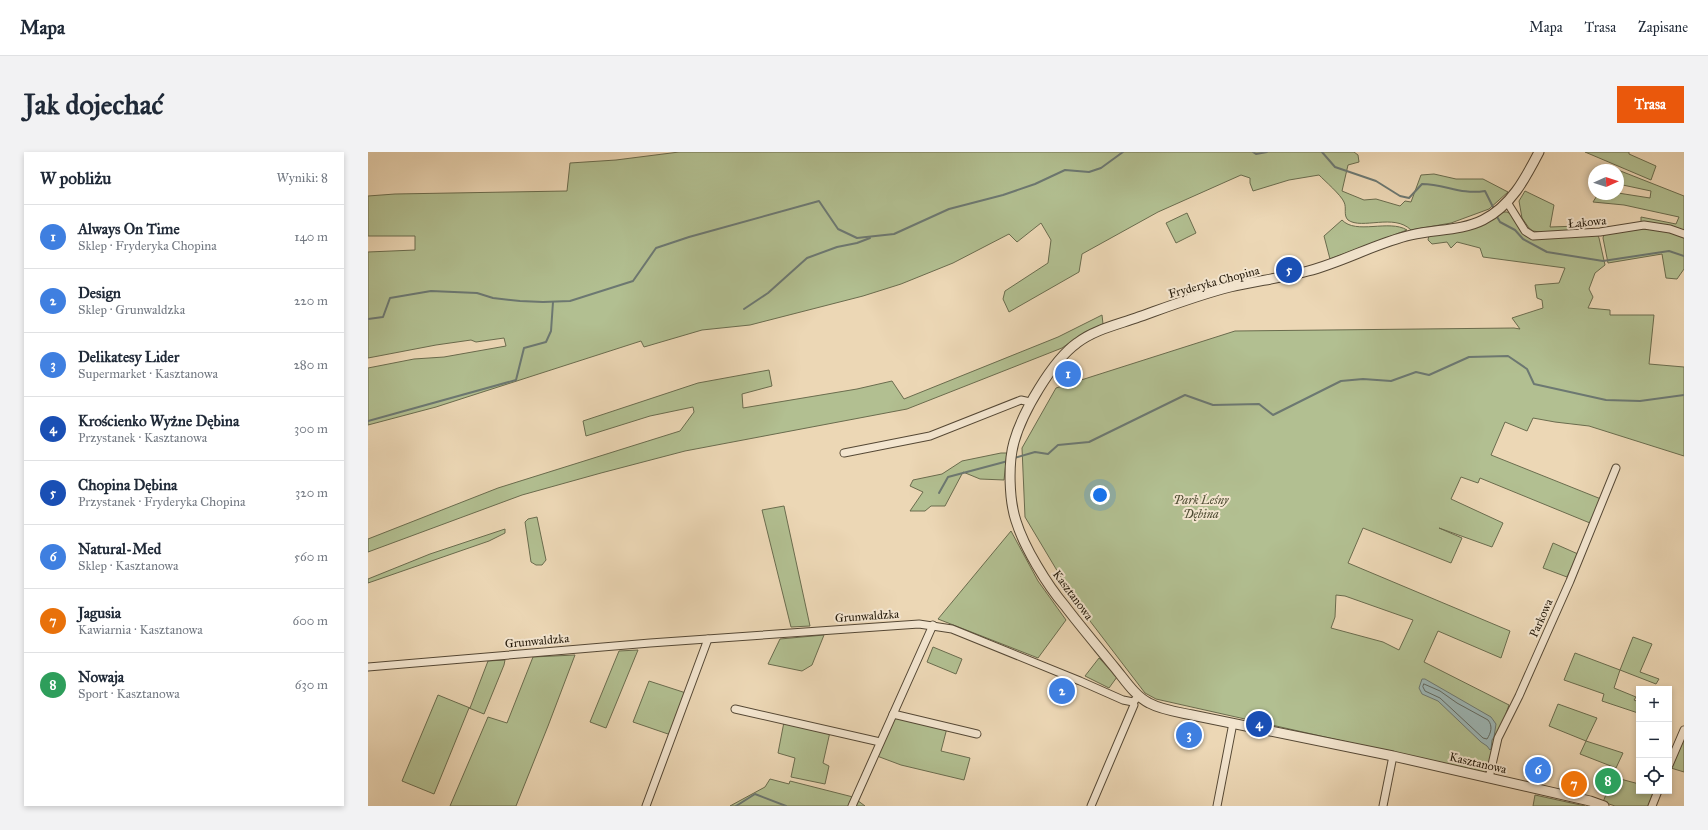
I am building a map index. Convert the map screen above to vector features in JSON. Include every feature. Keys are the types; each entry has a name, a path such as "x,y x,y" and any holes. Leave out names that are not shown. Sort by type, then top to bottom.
{"street":[{"name":"Fryderyka Chopina","path":"1031,401 1053,369 1071,348 1095,333 1193,298 1228,288 1326,266 1410,235 1463,227 1476,223 1495,213 1518,190 1539,152"},
{"name":"Łąkowa","path":"1507,202 1525,231 1533,236 1600,232 1644,225 1684,234"},
{"path":"844,453 930,436 1021,400 1031,401"},
{"name":"Kasztanowa","path":"1031,401 1022,416 1016,433 1010,461 1012,507 1016,521 1044,577 1061,602 1136,699 1163,708 1393,756 1539,791 1590,801 1604,806"},
{"name":"Parkowa","path":"1489,778 1498,738 1519,696 1570,581 1616,468"},
{"name":"Grunwaldzka","path":"368,667 900,624 932,625 952,629 1123,700 1136,699"},
{"path":"852,806 932,625"},
{"path":"646,806 708,639"},
{"path":"1091,806 1136,699"},
{"path":"735,709 880,742"},
{"path":"893,714 977,734"},
{"path":"1217,806 1233,723"},
{"path":"1672,758 1684,730"},
{"path":"1383,806 1393,756"},
{"path":"1652,806 1657,794"}],"green space":[{"path":"679,152 1354,152 1358,155 1359,162 1348,165 1342,191 1364,200 1376,199 1400,206 1405,201 1411,202 1421,175 1434,174 1456,179 1483,179 1508,192 1489,209 1451,223 1411,230 1404,225 1396,223 1354,223 1348,220 1346,216 1345,204 1342,199 1319,175 1289,180 1253,191 1250,178 1241,175 1158,212 1082,254 1079,272 1009,312 1003,299 1005,291 1048,263 1051,240 1041,223 1017,242 1009,234 953,263 901,284 863,296 750,325 702,330 644,347 641,341 436,407 368,425 368,368 414,359 444,357 506,346 504,338 476,342 471,340 368,358 368,252 415,250 415,236 368,236 368,196 395,194 567,191 570,163 616,160"},
{"path":"1585,152 1629,152 1629,154 1656,166 1651,180 1624,169 1624,164 1613,164"},
{"path":"1624,172 1684,196 1684,231 1641,223 1641,217 1676,224 1679,217 1624,205 1593,202 1594,200 1624,200 1624,194 1650,198 1651,191 1624,185"},
{"path":"1525,191 1554,205 1550,227 1579,226 1582,230 1533,231 1522,218 1519,201"},
{"name":"Park Leśny Dębina","path":"1503,212 1511,214 1519,228 1529,237 1597,234 1605,265 1595,273 1589,289 1593,297 1588,308 1610,310 1610,315 1654,315 1649,364 1684,367 1684,456 1589,426 1533,418 1527,431 1505,422 1491,455 1601,499 1590,523 1480,478 1478,483 1461,477 1451,499 1503,523 1492,547 1439,528 1462,538 1451,563 1363,528 1348,563 1510,631 1501,658 1438,631 1424,662 1509,705 1485,773 1156,699 1145,693 1077,604 1025,517 1022,448 1056,388 1235,331 1520,329 1512,318 1543,308 1542,300 1537,298 1535,285 1559,283 1565,268 1483,257 1480,248 1457,242 1451,248 1447,242 1432,244 1428,240 1429,235 1450,233 1468,229 1494,218","holes":["1336,595 1345,596 1413,620 1399,650 1383,642 1331,628 1335,617"]},
{"path":"1187,213 1196,233 1176,243 1166,223"},
{"path":"1342,220 1348,224 1356,226 1391,226 1400,227 1407,230 1330,259 1324,236"},
{"path":"1642,229 1661,230 1684,237 1684,269 1677,279 1666,278 1662,254 1608,263 1603,238 1604,234"},
{"path":"1102,315 1103,324 1085,332 1062,348 907,409 685,451 601,473 522,495 368,552 368,539 498,488 680,431 694,412 693,407 650,416 586,436 583,421 698,383 769,370 772,386 742,394 743,408 857,389 892,381 904,399 1058,337"},
{"path":"1007,453 1004,480 980,479 963,472 945,506 931,506 925,511 910,511 923,492 910,486 913,480 942,474 962,461"},
{"path":"784,506 810,626 791,627 762,510"},
{"path":"537,517 546,560 542,565 536,565 531,562 525,522 528,519"},
{"path":"505,529 505,533 489,541 368,583 368,579 430,554"},
{"path":"1011,531 1038,581 1066,620 1038,658 938,619"},
{"path":"1553,543 1578,554 1567,577 1543,568"},
{"path":"824,635 812,665 802,671 768,664 780,639"},
{"path":"1633,637 1652,644 1640,672 1659,679 1656,684 1620,670"},
{"path":"933,647 962,659 956,674 927,662"},
{"path":"638,650 606,728 590,722 619,651"},
{"path":"1575,653 1620,670 1614,688 1636,697 1634,700 1636,701 1636,712 1602,701 1604,694 1564,680"},
{"path":"575,655 516,806 450,806 488,717 507,723 533,657"},
{"path":"1099,658 1117,677 1109,688 1085,676"},
{"path":"505,660 484,714 469,708 434,794 402,781 438,695 470,708 488,661"},
{"path":"649,681 686,693 671,735 633,722"},
{"path":"1558,704 1597,718 1586,741 1549,726"},
{"path":"895,717 947,728 941,751 970,758 964,780 901,765 877,756"},
{"path":"784,722 830,732 823,763 829,766 825,784 791,777 795,758 778,753"},
{"path":"1684,739 1684,772 1672,768"},
{"path":"1586,741 1623,753 1616,768 1580,754"},
{"path":"1613,777 1636,783 1636,794 1654,794 1648,806 1615,806 1603,802"},
{"path":"770,779 789,784 790,781 853,797 865,806 730,806 765,787"},
{"path":"1535,795 1585,806 1533,806"}],"water":[{"path":"1422,679 1425,679 1491,717 1496,724 1490,750 1438,701 1422,694 1419,688"}],"waterway":[{"path":"368,319 383,317 390,298 431,291 477,293 493,298 520,301 570,301 633,281 656,248 689,237 819,201 838,229 857,238 894,234 949,209 1003,195 1035,184 1065,170 1089,172 1101,168 1123,152"},
{"path":"1253,152 1256,154 1267,152"},
{"path":"1322,152 1335,167 1376,181 1400,196 1409,198 1422,184 1430,184 1468,192 1485,191 1494,209"},
{"path":"1496,215 1500,222 1515,230 1523,239 1547,252 1603,261 1669,251 1684,256"},
{"path":"744,309 768,293 807,258 837,247 857,243 870,238"},
{"path":"368,421 516,380 524,348 546,342 551,331 553,302"},
{"path":"1014,458 1035,452 1048,454 1058,445 1089,442 1185,395 1213,405 1259,404 1273,415 1341,381 1363,379 1391,381 1416,372 1429,375 1469,357 1508,356 1527,369 1534,384 1606,400 1640,401 1684,395"},
{"path":"939,493 948,477 1008,461"},
{"path":"736,806 755,794 786,806"}],"place":[{"name":"Chopina Dębina","path":"1289,270"},
{"name":"Always On Time","path":"1068,374"},
{"name":"Design","path":"1062,691"},
{"name":"Krościenko Wyżne Dębina","path":"1259,724"},
{"name":"Delikatesy Lider","path":"1189,735"},
{"name":"Natural-Med","path":"1538,770"},
{"name":"Nowaja","path":"1608,781"},
{"name":"Jagusia","path":"1574,784"}]}
